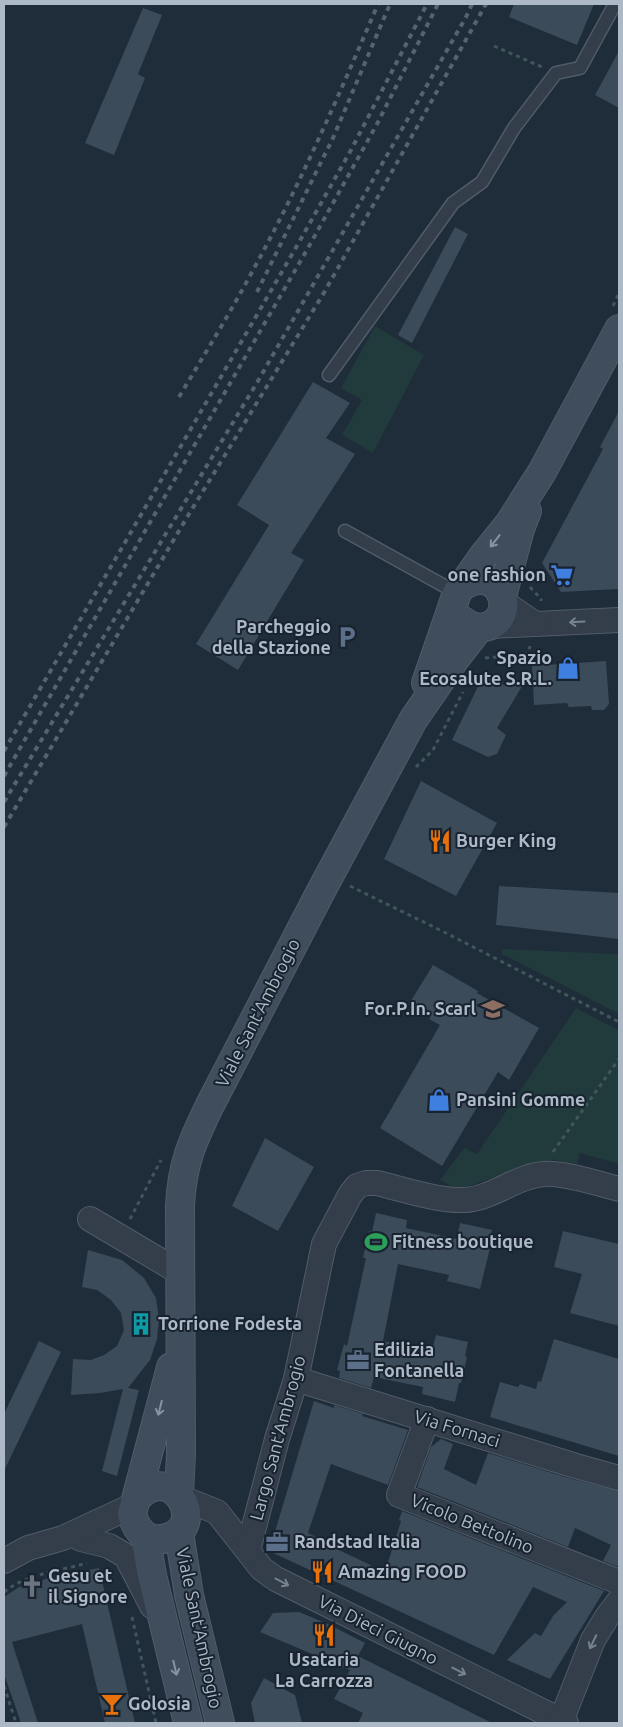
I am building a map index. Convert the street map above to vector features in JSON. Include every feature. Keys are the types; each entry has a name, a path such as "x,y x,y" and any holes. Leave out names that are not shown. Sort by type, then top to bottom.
{"main road":[{"name":"Viale Sant'Ambrogio","path":"412,720 459,594 484,556 509,524 542,472 619,329"},
{"name":"Viale Sant'Ambrogio","path":"220,1723 190,1595 182,1529 186,1509 181,1496 180,1274 181,1182 186,1158 197,1132 321,891 412,720 455,659 484,627 500,616 520,530 542,472"},
{"path":"484,627 465,623 460,618 456,611 459,594 478,579 494,584 503,599"},
{"name":"Viale Sant'Ambrogio","path":"181,1327 132,1514 134,1523 142,1533 154,1539 163,1539 182,1529"},
{"path":"136,1501 143,1491 158,1486 166,1487 181,1496"},
{"name":"Viale Sant'Ambrogio","path":"142,1533 188,1723"}],"street":[{"path":"503,599 535,624"},
{"path":"484,627 619,620"},
{"name":"Largo Sant'Ambrogio","path":"248,1550 277,1439 296,1379 324,1244 357,1186 366,1183 377,1183 442,1198 463,1200 481,1197 527,1178 551,1174 619,1188"},
{"path":"90,1219 180,1274"},
{"name":"Via Fornaci","path":"296,1379 619,1478"},
{"name":"Vicolo Bettolino","path":"426,1419 399,1495 619,1582"},
{"name":"Via Dieci Giugno","path":"181,1496 217,1512 262,1569 276,1579 564,1722"},
{"path":"72,1538 136,1501"},
{"path":"182,1529 212,1510"},
{"path":"4,1561 28,1548 72,1538 142,1533"},
{"path":"72,1538 109,1546 126,1556 169,1642"},
{"path":"564,1722 593,1640 619,1601"}],"lane":[{"path":"329,375 453,203 482,182 514,128 556,73 580,68 615,4"},
{"path":"345,531 459,594"}],"path":[{"path":"494,46 556,73"},
{"path":"353,878 349,886 448,934 619,1022"},
{"path":"551,1174 551,1156 619,1060"},
{"path":"4,1592 18,1583 31,1578 95,1562"},
{"path":"130,1610 156,1723"},
{"path":"4,1686 16,1723"}],"green space":[{"path":"375,326 424,355 373,453 342,435 362,400 341,388"},
{"path":"502,949 619,954 619,1014 502,954"},
{"path":"576,1008 619,1030 619,1164 580,1153 577,1164 553,1160 531,1164 458,1190 440,1180 464,1148 477,1154"}],"building":[{"path":"514,4 594,4 577,45 509,17"},
{"path":"143,8 162,15 138,74 145,78 114,155 85,143"},
{"path":"619,51 619,108 595,95"},
{"path":"455,227 468,234 412,343 398,335"},
{"path":"313,382 350,403 326,438 355,454 291,553 304,560 238,670 196,644 269,525 237,505"},
{"path":"619,411 619,589 561,592 542,563 603,449 600,447"},
{"path":"606,661 609,704 604,710 592,710 591,706 569,707 567,703 534,705 532,666"},
{"path":"484,674 501,676 503,685 524,683 497,728 506,735 497,754 488,757 452,740"},
{"name":"Burger King","path":"421,781 497,823 456,896 384,859"},
{"path":"499,886 619,893 619,939 496,925"},
{"name":"Pansini Gomme","path":"433,965 478,991 477,993 539,1028 509,1080 498,1072 442,1166 380,1128 440,1025 429,1019 431,1017 409,1004"},
{"path":"265,1138 314,1167 278,1231 232,1206"},
{"path":"376,1213 407,1220 406,1228 457,1239 460,1223 492,1230 489,1243 491,1244 480,1289 447,1281 449,1275 398,1264 383,1341 432,1351 436,1335 468,1342 465,1356 467,1357 455,1402 422,1394 423,1387 374,1377 371,1388 339,1378 340,1371 337,1370 344,1344 347,1346 366,1258 363,1258 369,1231 372,1232"},
{"path":"563,1231 619,1244 619,1326 570,1313 582,1274 554,1267"},
{"name":"Torrione Fodesta","path":"88,1250 122,1260 144,1278 156,1298 159,1319 157,1339 150,1360 128,1388 139,1390 117,1476 102,1471 123,1389 71,1395 73,1359 91,1360 104,1355 117,1346 124,1330 121,1313 111,1300 97,1290 82,1287"},
{"path":"554,1339 619,1359 619,1456 490,1417 500,1382 518,1387 520,1384 536,1389 538,1381 541,1382"},
{"path":"39,1341 61,1352 4,1471 4,1414"},
{"path":"314,1401 334,1408 334,1405 408,1430 388,1485 331,1464 308,1533 318,1538 318,1540 385,1572 401,1521 399,1520 402,1511 604,1591 550,1679 507,1660 535,1633 541,1636 553,1616 567,1602 533,1587 494,1655 271,1552 271,1545"},
{"path":"441,1439 453,1444 444,1469 476,1485 488,1453 572,1479 619,1491 619,1567 603,1561 611,1545 575,1528 568,1547 417,1487 431,1447"},
{"path":"99,1568 135,1723 105,1723 82,1624 12,1642 38,1723 21,1723 4,1674 4,1597 19,1587 49,1578"},
{"path":"299,1612 365,1643 358,1656 492,1723 358,1723 363,1713 334,1699 350,1670 260,1632 273,1613"},
{"path":"264,1678 295,1695 302,1723 255,1723 251,1703"}],"railway":[{"path":"179,397 270,239 334,106 378,4"},
{"path":"257,292 333,138 390,4"},
{"path":"4,751 298,244 351,150 427,4"},
{"path":"4,776 308,248 377,124 438,4"},
{"path":"4,802 258,381 472,4"},
{"path":"4,827 186,519 325,291 486,4"}],"place":[{"name":"one fashion","path":"562,575"},
{"name":"Parcheggio della Stazione","path":"347,637"},
{"name":"Spazio Ecosalute S.R.L.","path":"568,668"},
{"name":"Burger King","path":"440,841"},
{"name":"For.P.In. Scarl","path":"493,1009"},
{"name":"Pansini Gomme","path":"439,1100"},
{"name":"Fitness boutique","path":"376,1242"},
{"name":"Torrione Fodesta","path":"141,1324"},
{"name":"Edilizia Fontanella","path":"358,1360"},
{"name":"Randstad Italia","path":"277,1542"},
{"name":"Amazing FOOD","path":"322,1572"},
{"name":"Gesu et il Signore","path":"32,1586"},
{"name":"Usataria La Carrozza","path":"324,1635"},
{"name":"Golosia","path":"112,1704"}]}
